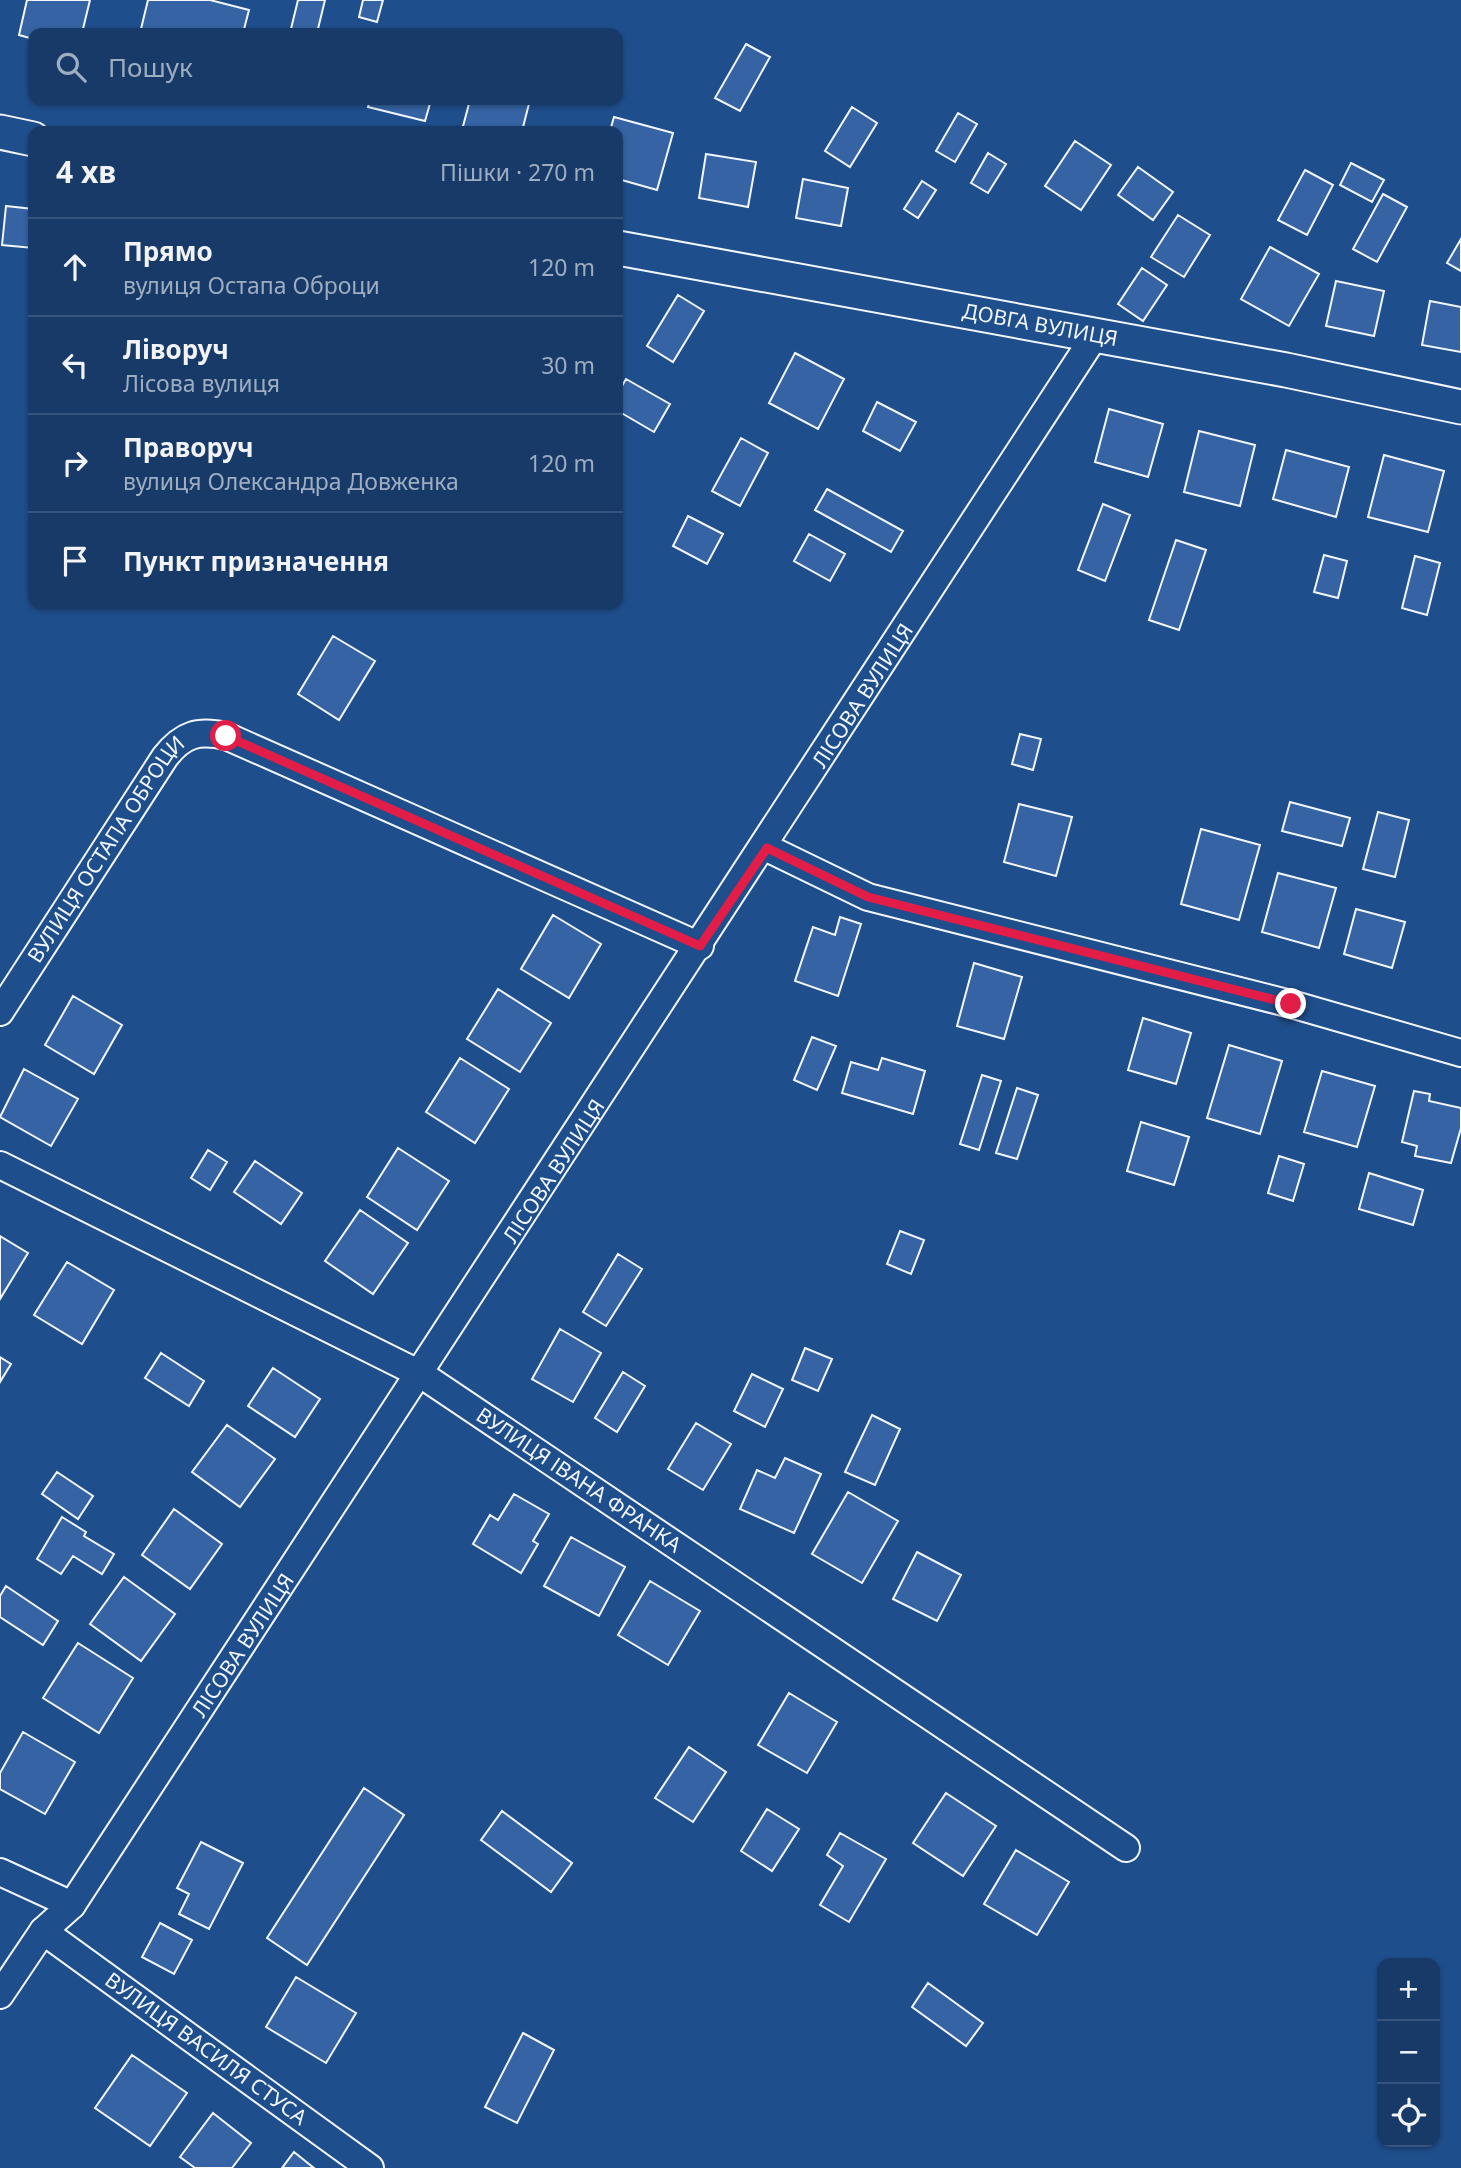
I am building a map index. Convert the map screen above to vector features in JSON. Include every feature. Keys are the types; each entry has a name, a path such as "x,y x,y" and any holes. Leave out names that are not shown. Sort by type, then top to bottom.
{"street":[{"path":"0,132 28,138"},
{"name":"ДОВГА ВУЛИЦЯ","path":"623,249 1286,370 1461,407"},
{"name":"ЛІСОВА ВУЛИЦЯ","path":"0,1995 43,1931 72,1905 422,1375 700,946 767,848 1094,337"},
{"name":"ВУЛИЦЯ ОСТАПА ОБРОЦИ","path":"0,1012 165,757 176,743 193,733 226,736 700,946"},
{"path":"767,848 868,897 1291,1004 1461,1053"},
{"name":"ВУЛИЦЯ ІВАНА ФРАНКА","path":"0,1165 422,1375 1126,1848"},
{"path":"0,1872 72,1905"},
{"name":"ВУЛИЦЯ ВАСИЛЯ СТУСА","path":"43,1931 370,2168"}],"building":[{"path":"27,0 90,0 83,28 28,28 28,38 19,35"},
{"path":"148,0 210,0 249,10 244,28 141,28"},
{"path":"298,0 325,0 318,28 291,28"},
{"path":"363,0 383,0 377,22 359,17"},
{"path":"746,44 770,57 740,111 715,98"},
{"path":"369,105 430,105 425,121"},
{"path":"469,105 529,105 523,126 463,126"},
{"path":"852,107 877,123 850,167 825,151"},
{"path":"958,113 977,124 955,162 936,151"},
{"path":"614,117 673,133 657,190 623,180 623,126 611,126"},
{"path":"1075,141 1111,165 1081,210 1045,186"},
{"path":"988,153 1006,164 988,193 971,183"},
{"path":"706,154 756,162 748,207 699,198"},
{"path":"1351,163 1384,180 1372,202 1340,185"},
{"path":"1138,167 1173,192 1153,220 1118,195"},
{"path":"1305,170 1333,185 1307,235 1278,220"},
{"path":"803,179 848,188 841,226 796,218"},
{"path":"922,181 936,190 918,218 904,209"},
{"path":"1383,194 1407,207 1377,262 1353,249"},
{"path":"6,206 28,208 28,248 2,245"},
{"path":"1178,215 1210,235 1184,277 1151,257"},
{"path":"1461,239 1461,271 1447,263"},
{"path":"1270,247 1319,274 1289,326 1241,299"},
{"path":"1142,268 1167,285 1143,321 1118,304"},
{"path":"1336,281 1384,291 1374,336 1326,326"},
{"path":"678,295 704,311 673,362 647,346"},
{"path":"1430,301 1461,307 1461,352 1422,345"},
{"path":"795,353 844,379 818,429 769,403"},
{"path":"626,379 670,404 654,432 623,414 623,384"},
{"path":"877,402 916,422 900,451 863,431"},
{"path":"1109,409 1163,424 1148,477 1095,462"},
{"path":"1199,431 1255,445 1240,506 1184,492"},
{"path":"741,438 768,453 740,506 712,491"},
{"path":"1286,450 1349,467 1336,517 1273,499"},
{"path":"1384,455 1444,471 1428,532 1368,517"},
{"path":"827,489 903,531 891,552 815,510"},
{"path":"1103,504 1130,515 1105,581 1078,570"},
{"path":"688,516 723,534 707,564 673,546"},
{"path":"809,534 845,554 830,581 794,561"},
{"path":"1176,540 1206,550 1179,630 1149,620"},
{"path":"1324,555 1347,561 1338,598 1314,592"},
{"path":"1415,556 1440,563 1427,615 1402,608"},
{"path":"333,636 375,661 339,720 298,694"},
{"path":"1020,734 1041,739 1033,770 1012,764"},
{"path":"1290,802 1350,818 1342,846 1282,831"},
{"path":"1019,804 1072,817 1056,876 1004,862"},
{"path":"1378,812 1409,820 1395,877 1363,869"},
{"path":"1201,829 1260,845 1239,920 1181,904"},
{"path":"1278,873 1336,888 1319,948 1262,932"},
{"path":"1356,909 1405,922 1392,968 1344,954"},
{"path":"553,915 601,944 569,998 521,969"},
{"path":"840,917 861,924 838,996 795,981 813,927 835,935"},
{"path":"974,963 1022,977 1004,1039 957,1026"},
{"path":"498,989 551,1023 520,1072 467,1039"},
{"path":"73,996 122,1025 94,1074 45,1045"},
{"path":"1143,1018 1191,1033 1176,1084 1128,1070"},
{"path":"812,1037 836,1046 817,1090 794,1080"},
{"path":"1229,1045 1282,1061 1260,1134 1207,1118"},
{"path":"460,1058 509,1089 475,1143 426,1112"},
{"path":"882,1058 925,1071 913,1114 842,1093 851,1062 878,1070"},
{"path":"24,1069 78,1099 51,1146 0,1117"},
{"path":"1322,1071 1375,1086 1357,1147 1304,1132"},
{"path":"982,1075 1001,1081 979,1150 960,1144"},
{"path":"1017,1088 1038,1095 1017,1159 996,1153"},
{"path":"1414,1091 1430,1094 1429,1101 1461,1108 1461,1128 1451,1163 1415,1156 1417,1146 1402,1142"},
{"path":"1141,1122 1189,1137 1174,1185 1127,1171"},
{"path":"398,1148 449,1181 417,1230 367,1197"},
{"path":"208,1150 227,1162 210,1190 191,1178"},
{"path":"1279,1156 1304,1164 1293,1201 1268,1193"},
{"path":"255,1161 302,1193 281,1224 234,1192"},
{"path":"1369,1173 1423,1190 1413,1225 1359,1209"},
{"path":"360,1210 408,1243 373,1294 325,1261"},
{"path":"900,1231 924,1240 911,1274 887,1264"},
{"path":"0,1236 28,1253 0,1299"},
{"path":"618,1254 642,1269 606,1326 583,1312"},
{"path":"67,1262 114,1290 82,1344 34,1315"},
{"path":"560,1329 601,1353 573,1402 532,1379"},
{"path":"805,1348 832,1359 818,1391 792,1380"},
{"path":"161,1353 204,1381 189,1406 145,1378"},
{"path":"0,1357 11,1364 0,1382"},
{"path":"273,1368 320,1399 295,1437 248,1406"},
{"path":"623,1372 645,1386 617,1432 595,1418"},
{"path":"752,1374 783,1389 765,1427 734,1411"},
{"path":"872,1415 900,1429 875,1485 845,1472"},
{"path":"696,1423 731,1444 703,1490 668,1469"},
{"path":"227,1425 275,1459 240,1507 192,1472"},
{"path":"785,1458 821,1474 794,1533 740,1509 757,1470 775,1478"},
{"path":"57,1472 93,1496 78,1519 42,1494"},
{"path":"848,1492 898,1521 862,1583 812,1554"},
{"path":"514,1494 549,1514 533,1541 538,1544 521,1573 473,1544 490,1515 498,1520"},
{"path":"174,1509 222,1544 190,1589 142,1555"},
{"path":"62,1517 86,1532 84,1536 114,1554 102,1574 73,1556 61,1574 37,1559"},
{"path":"571,1537 625,1567 599,1616 544,1586"},
{"path":"917,1552 961,1575 937,1621 893,1599"},
{"path":"124,1577 175,1614 141,1661 90,1624"},
{"path":"650,1581 700,1611 668,1665 618,1635"},
{"path":"6,1586 58,1621 43,1645 0,1617 0,1596"},
{"path":"78,1643 133,1678 99,1733 43,1698"},
{"path":"789,1693 837,1722 807,1773 758,1745"},
{"path":"23,1732 75,1762 45,1814 0,1789 0,1773"},
{"path":"689,1747 726,1772 693,1822 655,1798"},
{"path":"364,1788 404,1815 307,1965 267,1938"},
{"path":"946,1793 996,1826 963,1876 913,1843"},
{"path":"767,1809 799,1829 772,1871 741,1851"},
{"path":"502,1811 572,1863 551,1892 481,1840"},
{"path":"840,1833 886,1859 849,1922 820,1905 843,1866 827,1855"},
{"path":"201,1842 243,1863 209,1929 179,1914 189,1894 177,1888"},
{"path":"1016,1850 1069,1882 1037,1935 984,1904"},
{"path":"160,1923 192,1940 174,1974 142,1957"},
{"path":"296,1977 356,2013 326,2063 266,2027"},
{"path":"928,1983 983,2023 966,2046 912,2007"},
{"path":"523,2033 554,2050 517,2123 485,2107"},
{"path":"132,2055 187,2093 150,2146 95,2108"},
{"path":"213,2113 251,2143 232,2168 195,2168 180,2157"},
{"path":"294,2152 314,2168 282,2168"}],"route":[{"path":"226,736 700,946 767,848 804,869 868,897 1291,1004"}]}
